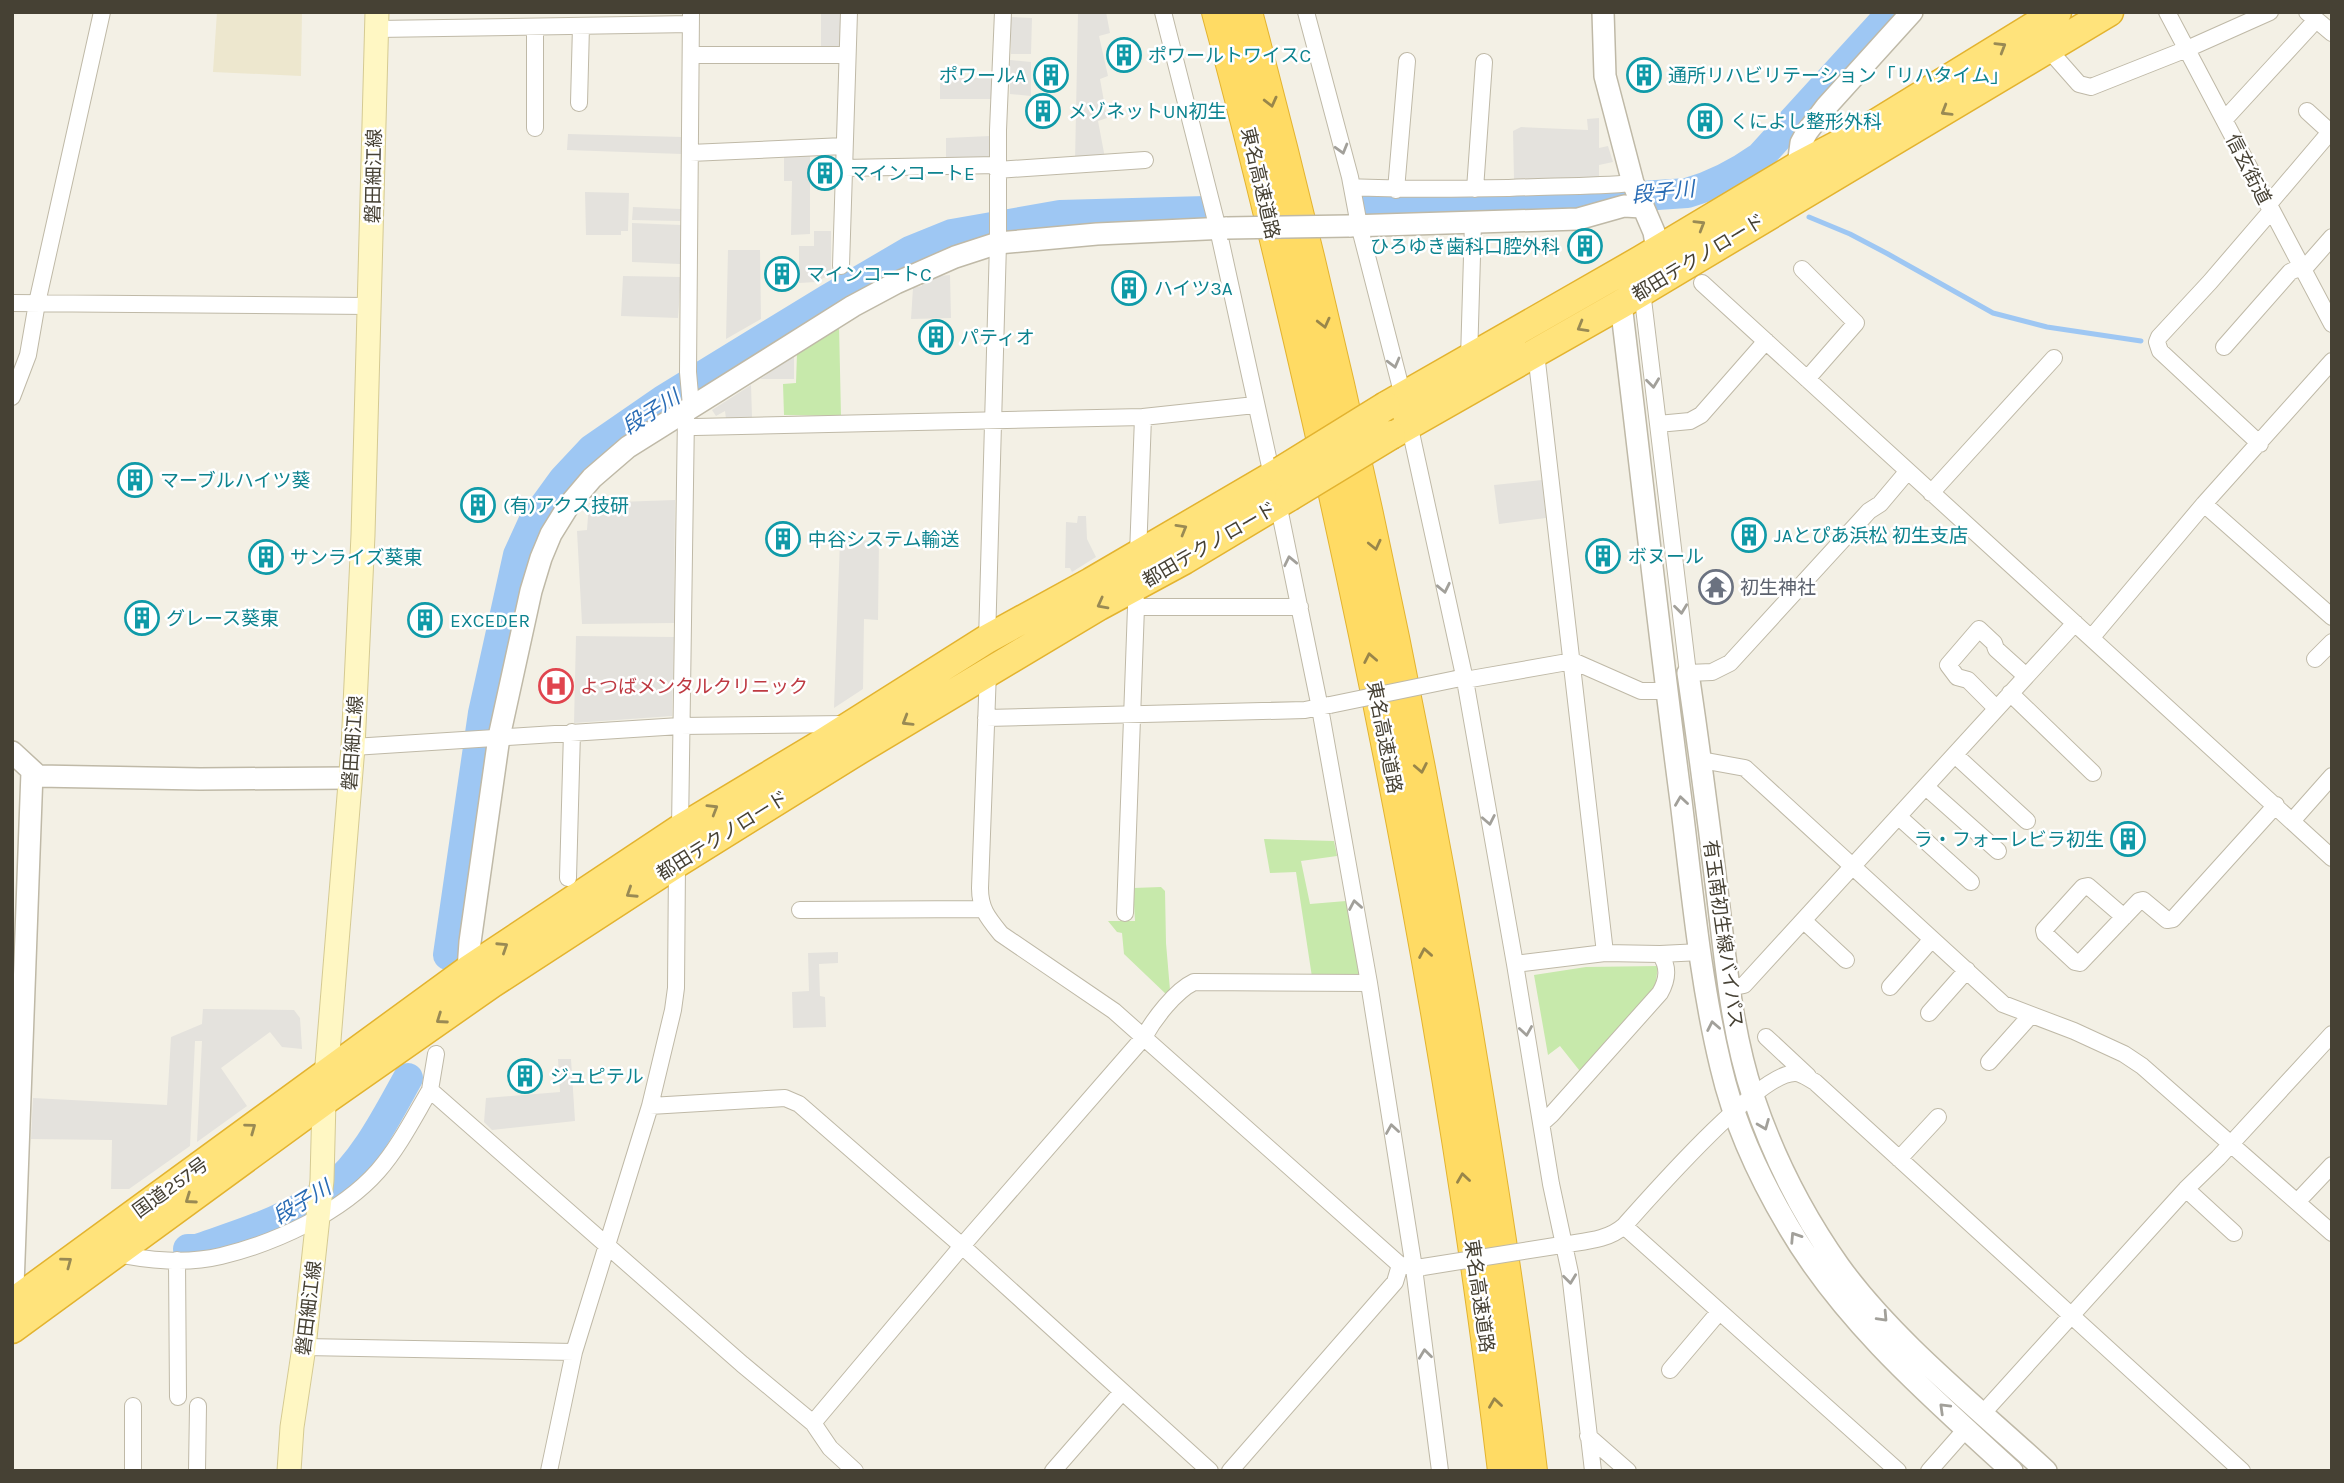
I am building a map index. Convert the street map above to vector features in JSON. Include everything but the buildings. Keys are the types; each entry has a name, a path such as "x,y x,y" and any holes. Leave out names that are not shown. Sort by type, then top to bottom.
{"highway":[{"name":"東名高速道路","path":"1217,12 1244,109 1360,607 1407,850 1460,1156 1503,1471"},
{"name":"東名高速道路","path":"1247,12 1334,364 1391,614 1436,846 1488,1151 1532,1471"},
{"name":"都田テクノロード","path":"324,1101 491,984 677,863 852,754 1099,606 1136,597 1395,401 1798,166 1859,134 2057,12"},
{"name":"都田テクノロード","path":"327,1072 468,970 680,829 987,639 1138,555 1400,430 1632,297 2109,12"},
{"name":"国道257号","path":"12,1303 327,1072"},
{"name":"国道257号","path":"12,1329 324,1101"}],"main road":[{"name":"磐田細江線","path":"289,1471 322,1180 324,1101 353,747 363,532 377,21"}],"street":[{"path":"12,397 28,355 37,303 103,12"},
{"path":"841,266 849,12"},
{"path":"1003,12 997,167 998,237 988,673 980,888 982,909 1001,934 1114,1011 1412,1267"},
{"path":"1163,12 1210,200 1220,225 1255,405 1280,487 1300,607 1325,706 1412,1267 1440,1471"},
{"path":"1306,12 1354,208 1400,430 1460,680 1515,964 1542,1123 1592,1471"},
{"path":"1603,12 1605,76 1637,193 1654,232 1657,250 1654,267 1632,297 1627,293 1657,250"},
{"path":"1798,166 1801,143 1807,132 1826,107 1912,12"},
{"name":"信玄街道","path":"2167,12 2332,324"},
{"path":"2049,50 2079,83 2091,87 2270,12"},
{"path":"2224,120 2311,16 2332,33"},
{"path":"377,21 535,27 581,26 625,19 691,18 688,409 680,829"},
{"path":"579,103 581,26"},
{"path":"535,27 535,128"},
{"path":"691,55 847,55"},
{"path":"1396,190 1407,61"},
{"path":"1475,189 1484,62"},
{"path":"2260,444 2160,351 2157,342 2158,337 2210,282 2330,132 2307,111"},
{"path":"690,153 844,146"},
{"path":"844,168 997,167 1145,160"},
{"path":"1354,208 1396,190 1596,186 1637,193"},
{"path":"468,970 492,738 541,558 555,527 575,497 628,447 853,306 896,283 998,237 1097,234 1220,225 1354,208 1473,222 1578,219 1624,206 1637,193"},
{"path":"1469,359 1473,222"},
{"path":"2307,276 2332,237"},
{"path":"1802,269 1856,323 1807,379"},
{"path":"2224,347 2290,272 2296,269 2332,300"},
{"path":"1702,283 2332,858"},
{"name":"有玉南初生線バイパス","path":"1632,297 1658,424 1729,988 1753,1097 1797,1196 1841,1268 1908,1343 2046,1471"},
{"name":"有玉南初生線バイパス","path":"1632,297 1667,691 1701,951 1721,1066 1734,1113 1756,1167 1788,1226 1825,1283 1875,1340 2012,1471"},
{"path":"12,303 370,306"},
{"path":"1658,424 1690,421 1701,415 1766,341"},
{"path":"1536,353 1605,953"},
{"path":"1931,492 2054,358"},
{"path":"2092,637 2332,361"},
{"path":"688,409 695,428 1143,416 1255,405"},
{"path":"1138,555 1143,416"},
{"path":"1688,673 1719,670 1730,663 1907,472"},
{"path":"2204,505 2332,617"},
{"path":"1125,913 1136,597 1300,607"},
{"path":"1729,988 1744,985 1855,867 2075,623"},
{"path":"1996,708 1968,680 1958,677 1948,665 1979,629 1994,643 1996,649 2026,676"},
{"path":"2315,659 2332,642"},
{"path":"986,718 1305,710 1573,661 1641,691 1667,691"},
{"path":"2010,693 2093,773"},
{"path":"353,747 680,726 853,724"},
{"path":"568,878 572,732"},
{"path":"12,752 38,776 349,778"},
{"path":"1955,755 2027,821"},
{"path":"1701,760 1745,768 2003,1004 2074,1031 2124,1054 2142,1066 2332,1233"},
{"path":"12,1329 18,986 32,772"},
{"path":"2293,820 2332,776"},
{"path":"1926,787 1998,851"},
{"path":"2124,917 2088,886 2083,887 2044,930 2075,962 2080,963 2124,917 2138,901 2143,900 2167,920 2173,919 2276,805"},
{"path":"1899,817 1971,882"},
{"path":"549,1471 574,1352 650,1106 673,1010 676,988 677,863"},
{"path":"800,910 982,909"},
{"path":"1804,921 1846,960"},
{"path":"1890,987 1932,939"},
{"path":"1515,964 1605,953 1660,954 1701,951"},
{"path":"1542,1123 1660,993 1667,966 1660,954"},
{"path":"1929,1013 1967,970"},
{"path":"813,1423 1186,986 1194,982 1369,983"},
{"path":"1989,1062 2031,1015"},
{"path":"1766,1038 2242,1471"},
{"path":"1983,1413 2186,1189 2329,1042"},
{"path":"115,1254 142,1260 219,1256 263,1242 317,1219 350,1196 378,1171 430,1090 436,1054"},
{"path":"1230,1471 1395,1282 1412,1267 1560,1245 1616,1233 1696,1147 1753,1097 1777,1080 1793,1073 1815,1082"},
{"path":"430,1090 813,1423 830,1448 855,1471"},
{"path":"650,1106 785,1098 799,1104 1210,1471"},
{"path":"1899,1159 1938,1117"},
{"path":"2297,1202 2332,1164"},
{"path":"2186,1189 2234,1233"},
{"path":"1624,1226 1899,1471"},
{"path":"177,1260 178,1397"},
{"path":"1670,1370 1720,1312"},
{"path":"304,1347 574,1352"},
{"path":"1054,1471 1122,1392"},
{"path":"133,1406 133,1471"},
{"path":"197,1471 198,1406"},
{"path":"1930,1471 1966,1429"},
{"path":"1588,1436 1628,1471"}],"shaded area":[{"path":"217,12 302,12 301,76 213,72"},
{"path":"821,12 844,12 840,52 821,52"},
{"path":"1078,12 1106,12 1110,33 1099,36 1108,76 1100,79 1107,118 1098,121 1105,158 1075,162"},
{"path":"1011,17 1032,18 1031,54 1011,54"},
{"path":"1010,60 1031,62 1031,96 1010,94"},
{"path":"940,78 995,78 994,99 940,99"},
{"path":"1599,118 1599,148 1608,146 1613,162 1599,165 1599,179 1514,179 1513,131 1521,127 1588,130 1587,119"},
{"path":"568,134 683,137 682,154 567,150"},
{"path":"990,136 991,160 946,162 946,138"},
{"path":"784,154 810,154 810,234 791,235 792,181 784,181"},
{"path":"585,192 629,193 628,231 621,231 621,235 586,235"},
{"path":"633,207 681,209 680,221 632,220"},
{"path":"632,223 681,225 680,264 632,262"},
{"path":"814,231 831,231 831,274 816,282 799,283 799,246 814,246"},
{"path":"728,250 760,250 761,319 726,339"},
{"path":"950,275 951,318 911,319 913,288 939,276"},
{"path":"623,276 681,277 678,318 621,316"},
{"path":"794,356 794,379 760,379"},
{"path":"751,385 752,417 726,419 725,411 716,416 712,410"},
{"path":"1542,480 1546,518 1499,524 1494,485"},
{"path":"675,500 674,623 582,624 577,531 587,530 589,503"},
{"path":"1078,516 1086,516 1087,539 1096,557 1072,572 1070,568 1065,568 1066,522 1077,523"},
{"path":"840,539 879,541 878,620 864,619 863,689 834,708"},
{"path":"576,636 674,637 672,716 574,723"},
{"path":"838,952 838,963 819,964 820,996 825,997 826,1027 793,1028 792,992 809,991 808,953"},
{"path":"203,1009 294,1010 300,1018 302,1049 282,1047 270,1032 221,1068 247,1106 197,1142 202,1041 195,1041 190,1146 129,1189 111,1189 112,1140 31,1139 33,1098 167,1105 171,1037 202,1024"},
{"path":"558,1059 571,1059 575,1121 492,1130 484,1122 486,1098 560,1092"}],"green space":[{"path":"839,325 841,416 784,415 783,384 796,383 797,353"},
{"path":"1264,839 1334,841 1337,856 1301,861 1310,904 1346,901 1360,972 1357,976 1312,977 1296,872 1270,873"},
{"path":"1161,887 1165,891 1170,990 1168,996 1124,954 1122,933 1117,932 1108,921 1135,921 1133,888"},
{"path":"1658,966 1655,988 1583,1075 1560,1046 1548,1055 1534,975 1586,967"}],"waterway":[{"name":"段子川","path":"1363,205 1448,201 1522,204 1687,193 1707,186 1734,174 1760,157 1892,12"},
{"name":"段子川","path":"448,955 483,713 518,555 534,520 563,480 592,449 663,400 828,299 910,251 952,234 1060,215 1206,211"},
{"path":"1809,217 1850,234 1993,313 2047,327 2141,341"},
{"name":"段子川","path":"188,1249 197,1249 266,1224 299,1209 330,1189 364,1152 408,1078"}],"place":[{"name":"ポワールトワイスC","path":"1124,55"},
{"name":"ポワールA","path":"1051,75"},
{"name":"通所リハビリテーション「リハタイム」","path":"1644,75"},
{"name":"メゾネットUN初生","path":"1043,111"},
{"name":"くによし整形外科","path":"1705,121"},
{"name":"マインコートE","path":"825,173"},
{"name":"ひろゆき歯科口腔外科","path":"1585,246"},
{"name":"マインコートC","path":"782,274"},
{"name":"ハイツ3A","path":"1129,288"},
{"name":"パティオ","path":"936,337"},
{"name":"マーブルハイツ葵","path":"135,480"},
{"name":"(有)アクス技研","path":"478,505"},
{"name":"JAとぴあ浜松 初生支店","path":"1749,535"},
{"name":"中谷システム輸送","path":"783,539"},
{"name":"ボヌール","path":"1603,556"},
{"name":"サンライズ葵東","path":"266,557"},
{"name":"初生神社","path":"1716,587"},
{"name":"グレース葵東","path":"142,618"},
{"name":"EXCEDER","path":"425,620"},
{"name":"よつばメンタルクリニック","path":"556,686"},
{"name":"ラ・フォーレビラ初生","path":"2128,839"},
{"name":"ジュピテル","path":"525,1076"}]}
